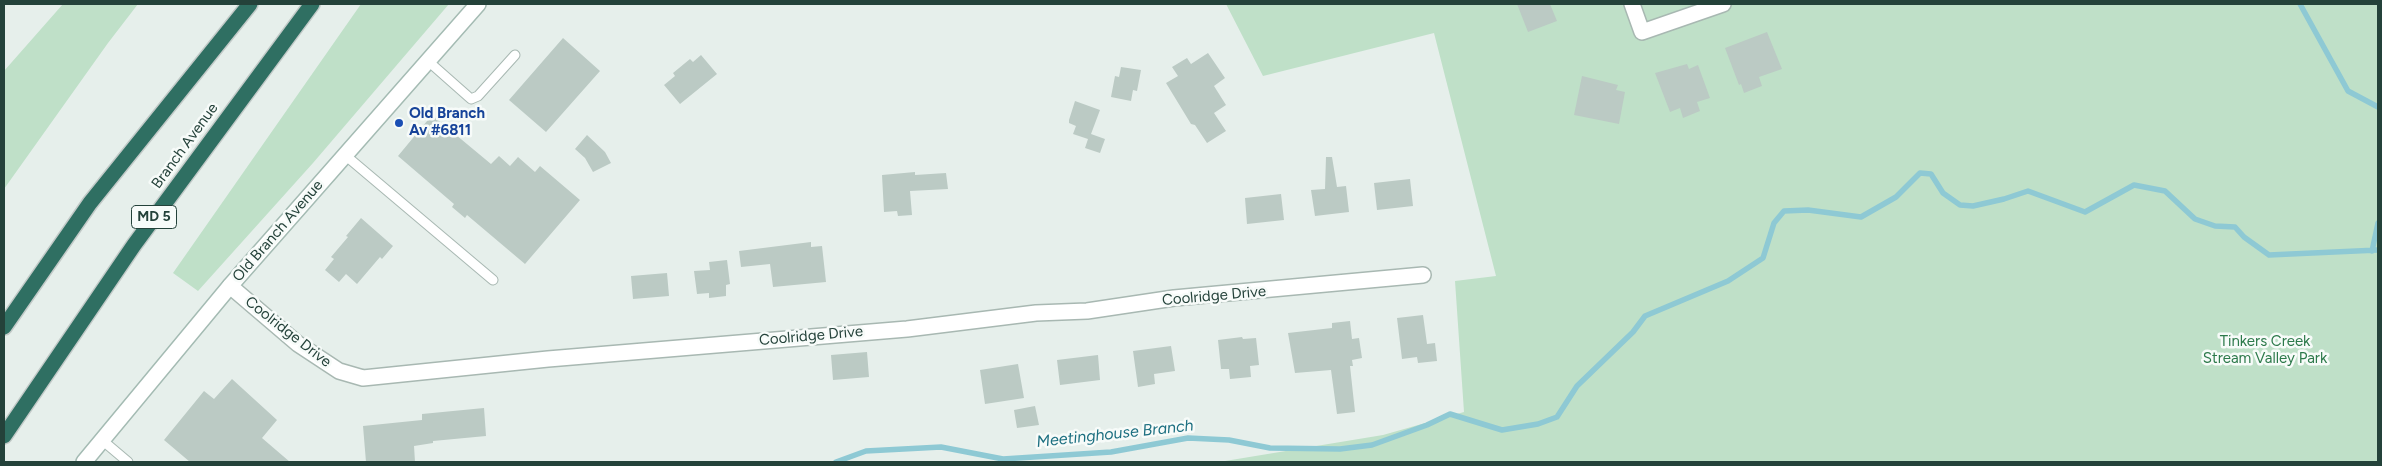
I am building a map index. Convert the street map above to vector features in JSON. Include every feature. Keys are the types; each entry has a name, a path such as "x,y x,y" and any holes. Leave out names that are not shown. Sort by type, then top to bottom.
{"highway":[{"path":"4,326 90,203 250,4"},
{"name":"Branch Avenue","path":"4,436 134,245 312,4"}],"street":[{"name":"Old Branch Avenue","path":"84,462 230,286 478,4"},
{"path":"1632,4 1642,32 1723,4"},
{"name":"Coolridge Drive","path":"230,286 298,344 339,371 363,378 548,359 907,329 1036,313 1087,310 1174,298 1423,275"}],"lane":[{"path":"428,62 471,99 478,96 515,55"},
{"path":"346,155 493,280"},
{"path":"102,440 128,462"}],"green space":[{"path":"63,4 138,4 4,189 4,71"},
{"path":"361,4 449,4 313,163 198,291 173,273"},
{"name":"Tinkers Creek Stream Valley Park","path":"1226,4 2378,4 2378,462 1219,462 1383,435 1464,412 1455,281 1496,276 1434,33 1263,76"}],"building":[{"path":"1517,4 1550,4 1557,21 1528,32"},
{"path":"1767,32 1782,69 1759,77 1762,86 1744,93 1725,48"},
{"path":"563,38 600,71 546,132 509,100"},
{"path":"1208,53 1225,78 1214,86 1226,105 1214,113 1226,131 1207,143 1195,125 1191,124 1166,83 1178,76 1172,67 1187,58 1191,64"},
{"path":"701,55 717,74 680,104 664,85 675,76 673,73 690,59 693,62"},
{"path":"1687,64 1689,69 1698,65 1710,98 1697,102 1700,111 1683,118 1680,108 1670,112 1655,73"},
{"path":"1121,67 1141,70 1137,91 1133,90 1131,101 1111,97 1115,76 1119,77"},
{"path":"1582,76 1618,85 1616,90 1625,92 1619,124 1574,115"},
{"path":"1075,101 1100,110 1091,134 1105,139 1100,153 1085,148 1088,139 1073,134 1076,126 1069,123 1069,120"},
{"path":"432,115 491,164 499,156 510,166 518,157 535,172 540,166 580,200 525,264 467,215 465,218 452,207 454,204 398,156"},
{"path":"587,135 605,152 611,163 593,172 585,158 575,149"},
{"path":"1326,157 1332,157 1337,187 1346,186 1349,212 1315,216 1311,190 1325,189"},
{"path":"915,172 915,175 946,173 948,189 910,191 912,215 898,216 897,211 884,212 882,175"},
{"path":"1410,179 1413,206 1377,210 1374,183"},
{"path":"1281,194 1284,220 1247,224 1245,198"},
{"path":"361,218 393,246 382,259 380,257 357,284 346,274 339,282 325,270 334,259 331,257"},
{"path":"811,242 811,247 822,246 826,282 773,287 770,264 741,267 739,251"},
{"path":"727,260 730,284 726,285 726,296 709,298 709,293 697,294 694,271 710,270 709,262"},
{"path":"667,273 669,296 633,299 631,276"},
{"path":"1423,315 1427,344 1435,343 1437,361 1418,363 1417,357 1402,359 1397,318"},
{"path":"1350,321 1352,339 1359,338 1362,358 1352,360 1353,366 1350,366 1355,412 1337,414 1331,370 1295,373 1288,333 1332,328 1332,323"},
{"path":"1242,337 1243,339 1256,338 1259,365 1250,366 1251,377 1230,379 1229,369 1221,369 1218,340"},
{"path":"1171,346 1175,371 1154,374 1155,384 1138,387 1133,351"},
{"path":"867,352 869,377 833,380 831,355"},
{"path":"1098,355 1100,380 1060,385 1057,360"},
{"path":"1018,364 1024,398 985,404 980,370"},
{"path":"232,379 277,420 262,438 290,462 190,462 164,440 204,391 214,399"},
{"path":"1035,406 1039,425 1017,428 1014,410"},
{"path":"484,408 486,436 433,441 433,443 414,446 415,462 366,462 363,426 422,420 422,414"}],"waterway":[{"path":"2300,4 2348,91 2378,107"},
{"name":"Meetinghouse Branch","path":"836,462 866,451 941,447 1003,459 1111,452 1188,438 1229,440 1270,448 1340,449 1372,445 1427,425 1450,414 1502,430 1538,424 1557,417 1577,386 1633,332 1645,316 1728,281 1763,258 1774,223 1784,211 1808,210 1861,217 1896,197 1920,173 1931,174 1943,193 1960,205 1973,206 2028,191 2085,212 2134,185 2165,191 2195,219 2215,226 2235,227 2244,237 2269,255 2378,250"},
{"path":"2372,251 2378,223"}],"place":[{"name":"Old Branch Av #6811","path":"399,123"}]}
